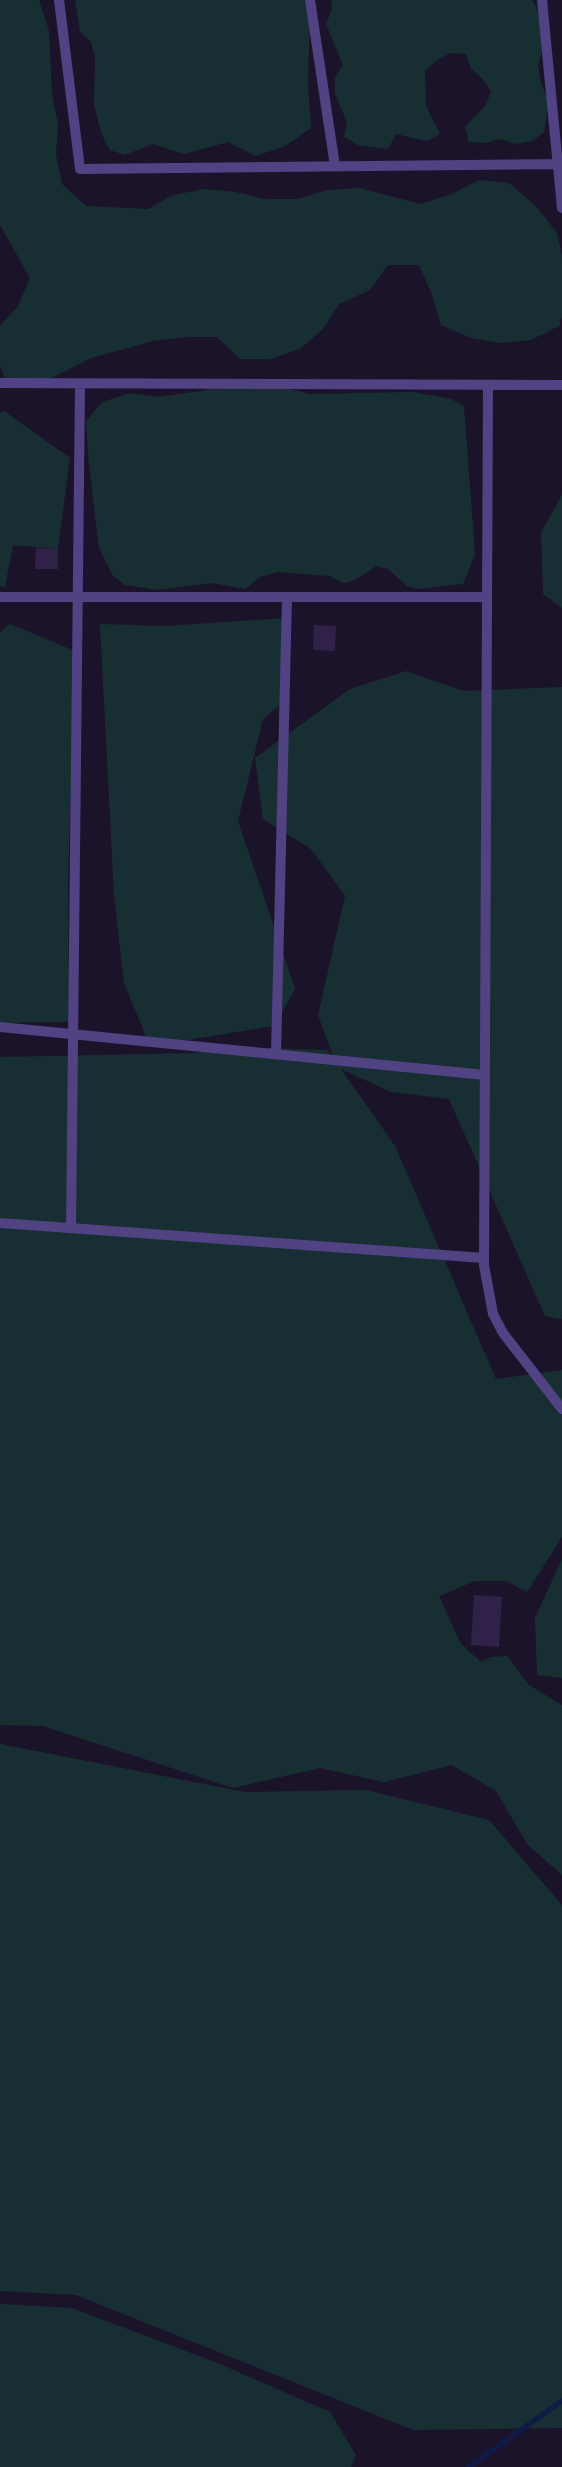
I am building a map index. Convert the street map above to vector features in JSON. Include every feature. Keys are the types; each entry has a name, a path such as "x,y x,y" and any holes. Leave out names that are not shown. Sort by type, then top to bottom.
{"street":[{"path":"60,0 80,169 560,164"},
{"path":"310,0 335,166"},
{"path":"542,0 560,164 562,208"},
{"path":"0,383 80,385 562,386"},
{"path":"71,1228 80,385"},
{"path":"488,385 484,1258 493,1314 503,1333 562,1409"},
{"path":"0,597 487,597"},
{"path":"276,1054 287,597"},
{"path":"0,1027 485,1075"},
{"path":"0,1223 484,1258"}],"green space":[{"path":"0,0 39,0 49,31 52,95 58,124 56,155 62,184 86,206 148,209 173,195 205,189 235,192 265,199 298,199 327,190 359,188 421,204 452,194 479,180 509,183 536,206 557,233 562,257 562,317 559,326 531,340 502,343 471,338 441,325 432,295 419,265 388,265 370,290 339,304 323,329 300,349 270,359 240,359 217,337 185,337 153,341 91,358 36,386 6,384 0,365 0,326 18,306 30,278 0,225"},
{"path":"75,0 304,0 310,15 308,81 311,128 285,146 256,156 228,142 184,154 153,144 125,155 110,150 102,135 94,105 95,58 91,42 80,32"},
{"path":"331,0 532,0 542,19 546,34 538,66 541,84 549,101 544,132 532,141 516,144 500,139 485,143 469,142 465,127 485,106 491,92 483,79 471,69 466,54 450,53 436,61 425,71 426,106 440,134 427,141 396,134 388,149 358,145 344,137 347,122 335,94 335,78 343,65 326,24 332,9"},
{"path":"233,386 290,389 310,394 413,392 451,399 464,406 475,554 463,584 417,589 407,586 388,569 376,566 355,580 344,583 329,576 278,572 260,577 245,589 212,583 157,590 125,585 113,576 99,548 89,465 86,421 102,402 131,393 159,397"},
{"path":"4,411 70,458 58,549 13,545 5,587 0,586 0,413"},
{"path":"562,495 562,608 543,594 541,533"},
{"path":"288,618 288,698 263,719 238,821 295,989 274,1026 150,1046 124,983 114,895 100,624 164,626"},
{"path":"10,624 75,651 68,878 69,1022 0,1023 0,632"},
{"path":"406,671 463,691 562,687 562,1319 545,1316 449,1099 391,1092 341,1069 395,1146 496,1379 562,1370 562,1537 527,1592 506,1581 475,1581 439,1596 461,1644 481,1662 491,1657 507,1656 529,1685 562,1705 562,1875 527,1844 496,1791 452,1765 384,1782 320,1768 233,1788 43,1726 0,1725 0,1057 196,1053 232,1047 327,1050 335,1061 318,1015 345,896 311,849 263,819 255,758 350,689"},
{"path":"562,1559 562,1678 537,1675 535,1618"},
{"path":"0,1744 245,1792 366,1790 489,1820 562,1905 562,2428 413,2430 76,2295 0,2291"},
{"path":"0,2304 72,2308 215,2362 330,2412 356,2455 351,2467 0,2467"}],"building":[{"path":"36,548 58,549 58,569 35,569"},
{"path":"314,625 336,626 335,651 313,650"},
{"path":"474,1595 502,1597 499,1647 471,1645"}],"waterway":[{"path":"469,2467 562,2401"}]}
